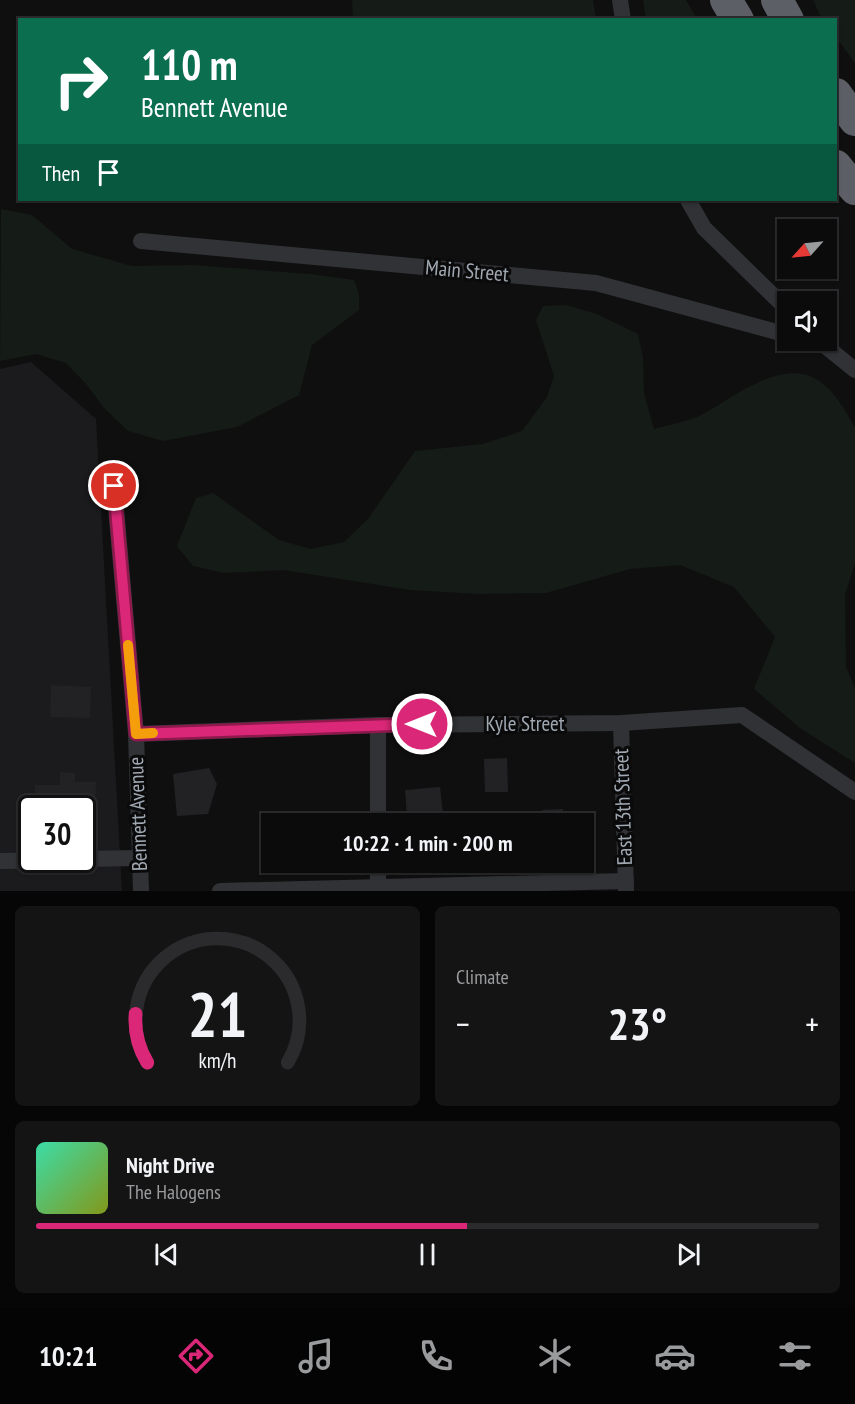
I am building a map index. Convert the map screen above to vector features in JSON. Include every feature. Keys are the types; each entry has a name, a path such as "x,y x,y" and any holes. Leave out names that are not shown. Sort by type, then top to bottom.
{"highway":[{"path":"726,0 737,18"},
{"path":"777,0 787,18"},
{"path":"837,95 855,120"},
{"path":"837,167 855,189"}],"street":[{"path":"620,0 623,18"},
{"path":"689,201 704,228 777,299"},
{"name":"Main Street","path":"141,241 596,283 777,332"},
{"path":"829,351 855,370"},
{"name":"Bennett Avenue","path":"114,486 136,734 141,891"},
{"name":"Kyle Street","path":"136,734 378,725 621,723 742,715 855,792"},
{"name":"East 13th Street","path":"621,723 626,886"},
{"path":"378,725 378,813"},
{"path":"96,859 139,858"},
{"path":"0,861 18,861"},
{"path":"220,891 626,886"}],"shaded area":[{"path":"352,0 593,0 596,18 353,18"},
{"path":"643,0 686,0 696,18 646,18"},
{"path":"813,0 855,0 855,63 837,38 837,18 822,18"},
{"path":"1,209 32,215 72,249 132,266 194,265 310,274 354,280 359,294 359,310 312,345 299,395 237,427 163,441 128,431 104,408 87,385 66,363 36,354 0,361"},
{"path":"566,305 597,314 638,334 643,358 644,393 654,429 699,416 759,382 793,373 807,375 820,382 832,392 843,408 855,428 855,563 845,595 846,667 855,688 855,763 800,728 754,689 775,637 734,587 680,565 630,569 546,593 479,594 410,590 284,570 223,573 193,566 177,546 196,498 213,493 279,540 311,549 344,542 368,519 415,451 483,444 522,431 547,397 554,376 536,320 543,306"},
{"path":"31,362 96,419 122,891 0,891 0,369"}],"building":[{"path":"51,685 91,687 90,718 50,717"},
{"path":"507,758 508,792 485,792 484,759"},
{"path":"209,768 217,784 208,814 177,816 173,774"},
{"path":"60,772 75,773 75,782 96,782 96,795 35,795 35,785 60,785"},
{"path":"440,787 443,813 407,813 405,790"},
{"path":"563,809 563,813 542,813 542,810"}],"slow traffic":[{"path":"128,645 136,734 153,733"}],"route":[{"path":"114,486 136,734 422,724"}]}
